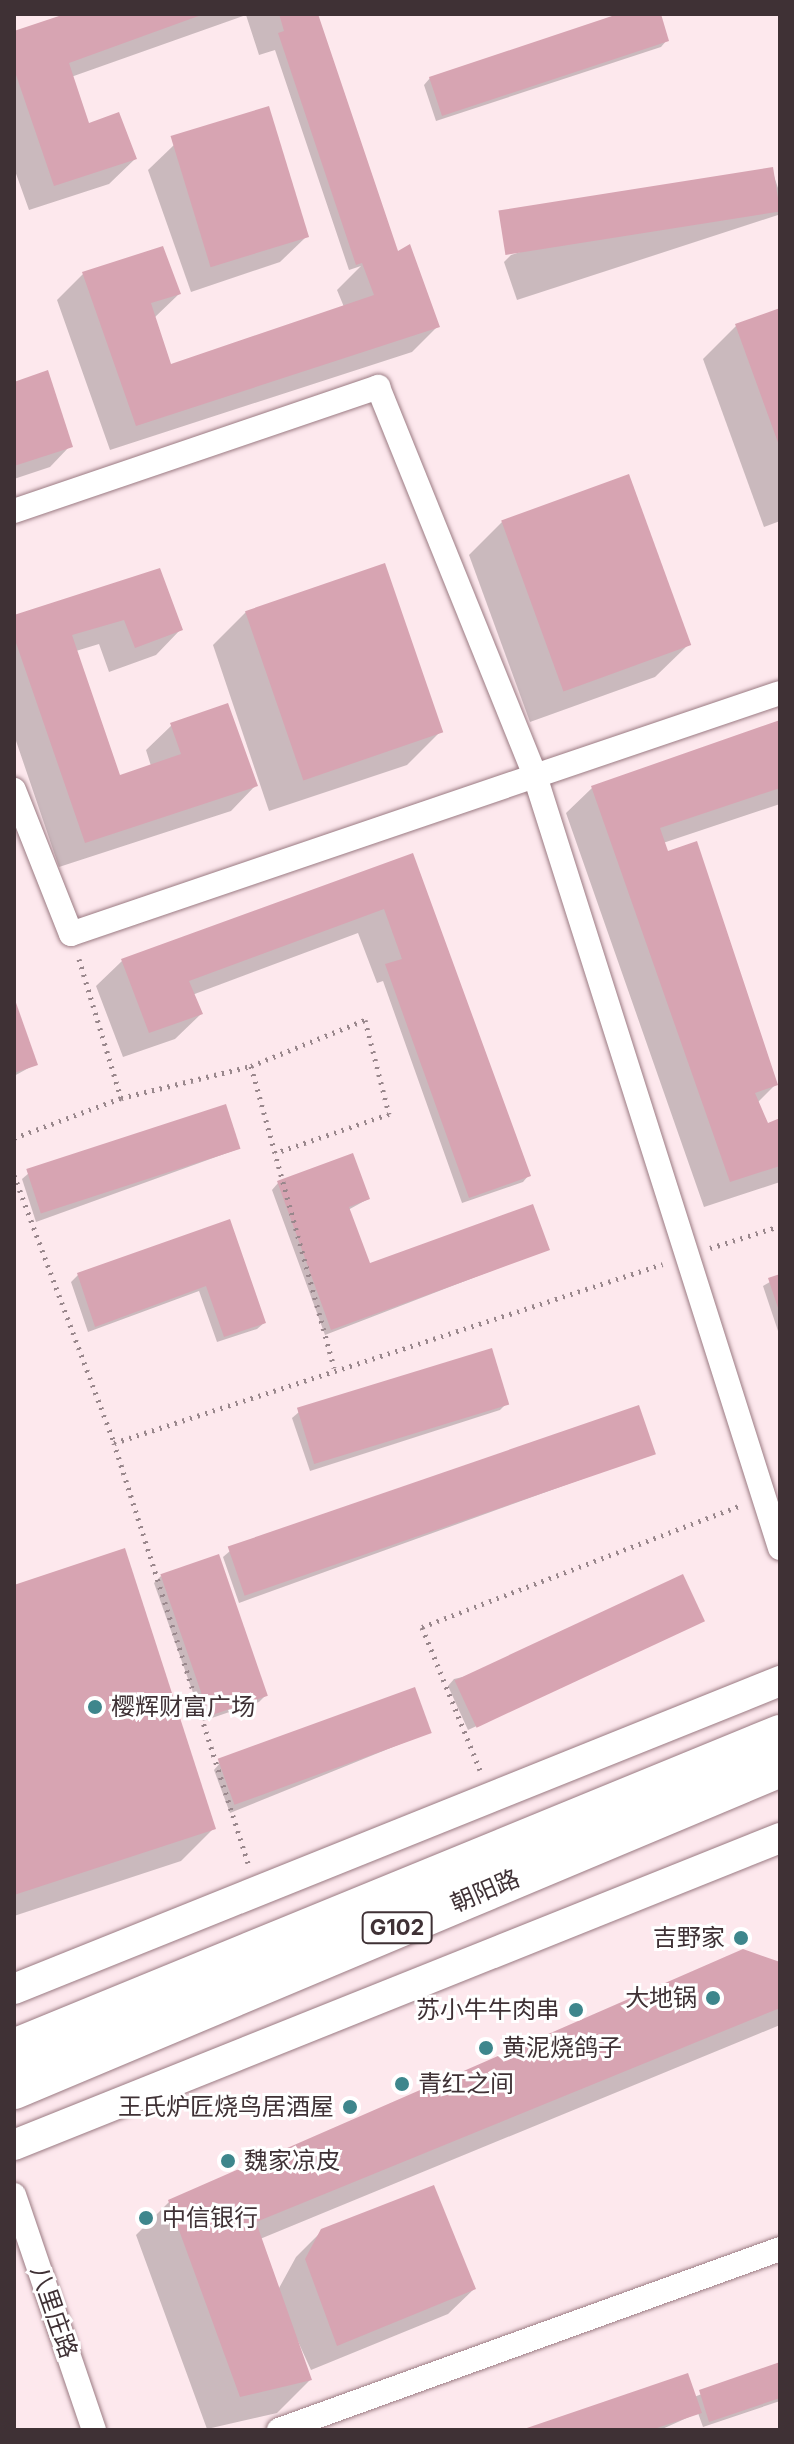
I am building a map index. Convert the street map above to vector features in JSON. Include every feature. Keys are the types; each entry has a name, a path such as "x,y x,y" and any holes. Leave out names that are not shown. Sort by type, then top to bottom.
{"highway":[{"name":"朝阳路","path":"14,2049 780,1735"},
{"name":"朝阳路","path":"14,2089 780,1767"}],"street":[{"path":"14,511 378,387 535,776 780,1548"},
{"path":"14,790 71,934 780,693"},
{"path":"14,1989 780,1681"},
{"path":"14,2145 780,1838"},
{"name":"八里庄路","path":"14,2195 94,2430"},
{"path":"279,2430 780,2249"}],"path":[{"path":"71,934 121,1098"},
{"path":"14,1138 121,1098 251,1066 365,1020 389,1114 275,1153"},
{"path":"251,1066 334,1368"},
{"path":"14,1175 114,1443 257,1891"},
{"path":"114,1443 334,1368 780,1226"},
{"path":"491,1797 422,1627 763,1496"}],"building":[{"path":"65,14 204,14 69,63 89,123 119,112 137,159 54,186 14,69 14,31"},
{"path":"279,14 318,14 398,251 410,244 440,327 136,426 82,272 163,246 181,294 151,303 171,364 374,295 362,263 356,265 278,33 284,31"},
{"path":"618,14 661,14 669,41 442,116 429,77"},
{"path":"269,106 309,237 211,267 171,136"},
{"path":"773,167 780,211 505,255 498,210"},
{"path":"780,308 780,448 735,324"},
{"path":"48,370 73,447 14,466 14,382"},
{"path":"629,474 691,645 563,692 501,521"},
{"path":"385,563 443,732 303,780 245,611"},
{"path":"160,568 183,630 135,648 124,620 72,635 120,775 181,754 170,723 228,703 258,786 85,843 14,637 14,615"},
{"path":"780,720 780,788 660,828 668,851 697,841 778,1085 755,1093 768,1123 780,1118 780,1166 730,1182 591,786"},
{"path":"413,853 531,1176 469,1198 385,964 402,959 384,909 189,981 203,1014 149,1033 121,959"},
{"path":"14,997 38,1065 14,1073"},
{"path":"226,1104 241,1149 41,1214 26,1169"},
{"path":"353,1153 370,1199 349,1207 370,1263 533,1204 550,1250 331,1330 277,1181"},
{"path":"230,1219 266,1323 224,1337 206,1286 95,1327 77,1273"},
{"path":"780,1274 780,1311 779,1311 768,1278"},
{"path":"492,1348 509,1404 314,1464 297,1408"},
{"path":"639,1405 656,1454 245,1596 228,1547"},
{"name":"樱辉财富广场","path":"125,1548 216,1829 14,1895 14,1585"},
{"path":"219,1554 268,1696 209,1716 160,1574"},
{"path":"683,1574 705,1621 477,1728 455,1680"},
{"path":"415,1687 432,1733 234,1805 218,1759"},
{"path":"743,1949 780,1962 780,2008 256,2222 312,2380 240,2397 168,2200"},
{"path":"434,2185 476,2289 337,2346 305,2259 321,2229"},
{"path":"780,2362 780,2398 709,2422 699,2390"},
{"path":"688,2373 702,2413 651,2430 521,2430"}],"place":[{"name":"樱辉财富广场","path":"95,1707"},
{"name":"吉野家","path":"741,1938"},
{"name":"大地锅","path":"713,1998"},
{"name":"苏小牛牛肉串","path":"576,2010"},
{"name":"黄泥烧鸽子","path":"486,2048"},
{"name":"青红之间","path":"402,2084"},
{"name":"王氏炉匠烧鸟居酒屋","path":"350,2107"},
{"name":"魏家凉皮","path":"228,2161"},
{"name":"中信银行","path":"146,2218"}]}
